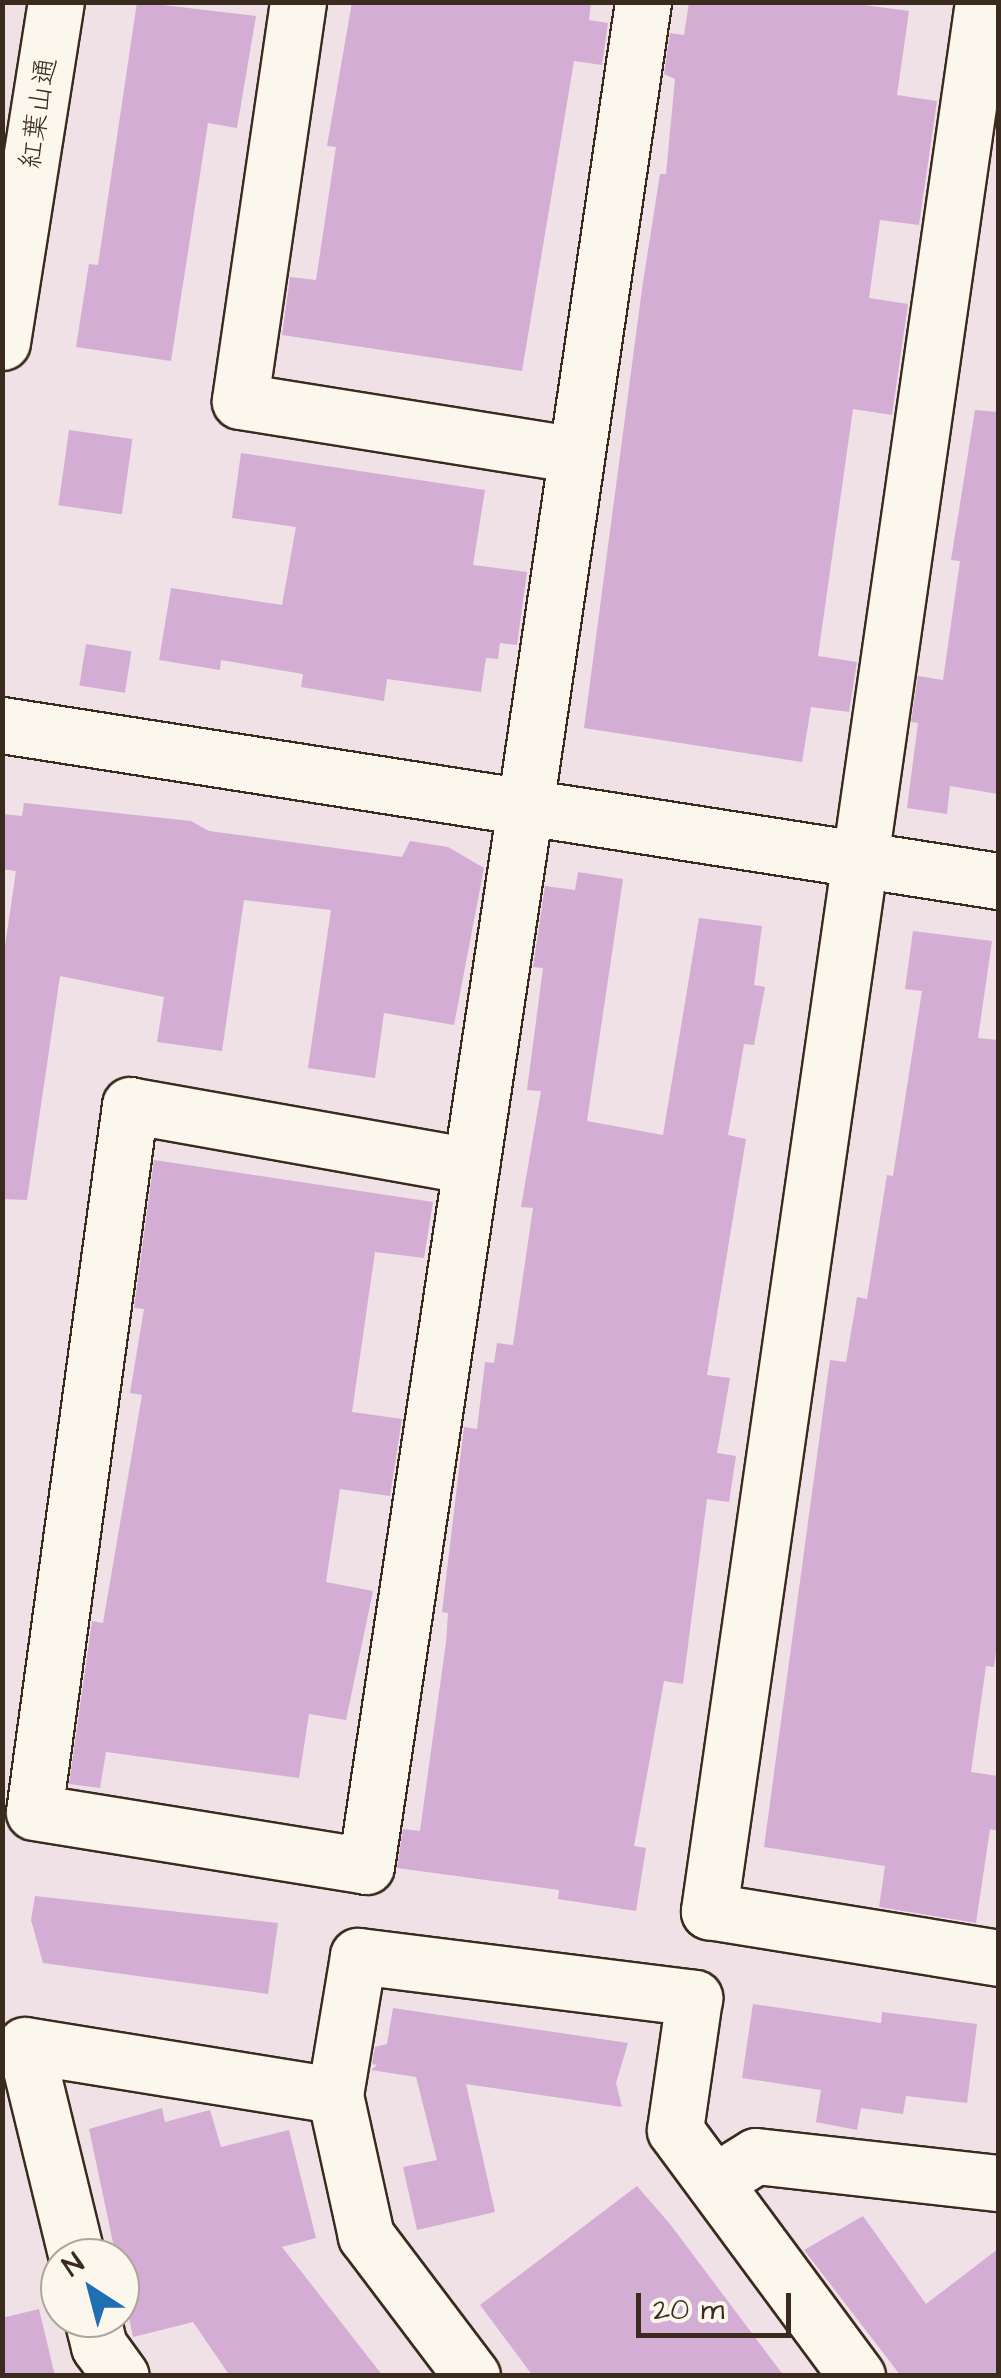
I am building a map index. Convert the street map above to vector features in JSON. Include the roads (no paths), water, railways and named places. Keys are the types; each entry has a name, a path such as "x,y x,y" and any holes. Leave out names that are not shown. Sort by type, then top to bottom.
{"street":[{"name":"紅葉山通","path":"2,342 56,2"},
{"path":"298,2 240,401 576,456"},
{"path":"471,1166 130,1105 34,1812 366,1866 471,1166 642,2"},
{"path":"983,2 865,860 709,1911 998,1958"},
{"path":"2,725 998,881"},
{"path":"472,2376 366,2236 336,2095 358,1956 694,1998 675,2130 858,2376"},
{"path":"73,2238 25,2045 336,2095"},
{"path":"714,2182 756,2156 998,2183"},
{"path":"97,2338 121,2376"}]}
